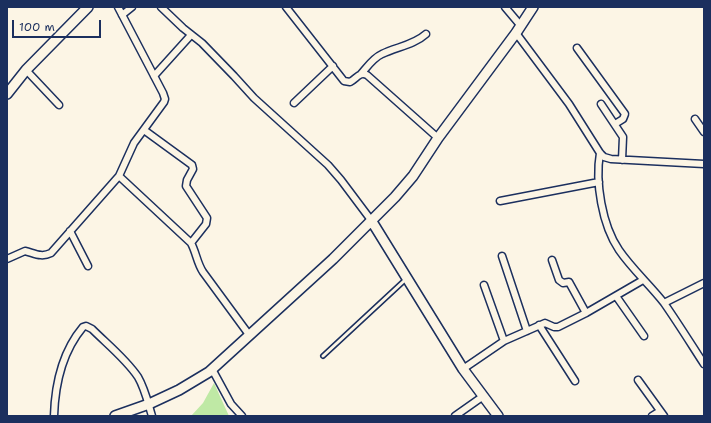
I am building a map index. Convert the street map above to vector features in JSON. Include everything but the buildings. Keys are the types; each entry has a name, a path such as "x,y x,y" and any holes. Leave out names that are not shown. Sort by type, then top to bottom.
{"street":[{"path":"7,94 26,70 88,7"},
{"path":"7,259 25,251 37,255 47,255 51,253 119,176 134,143 165,99 118,7"},
{"path":"122,14 132,7"},
{"path":"161,7 191,35 202,43 254,98 331,168 341,180 371,220 463,369 498,416"},
{"path":"286,7 344,81 347,82 352,81 361,74 381,54 417,41 426,34"},
{"path":"505,7 518,30 572,108 600,153 607,158 622,160 704,164"},
{"path":"115,416 148,404 193,382 212,369 333,259 405,186 533,7"},
{"path":"154,76 191,35"},
{"path":"578,48 625,114 623,119 616,124"},
{"path":"294,103 333,66"},
{"path":"26,70 59,105"},
{"path":"361,74 367,75 438,138"},
{"path":"601,104 616,124 624,141 622,160"},
{"path":"695,119 704,132"},
{"path":"144,130 192,165 193,169 187,180 186,186 207,218 206,224 191,243"},
{"path":"600,153 598,165 600,196 606,223 611,237 619,250 643,280 664,303 704,364"},
{"path":"119,176 191,243 197,262 203,272 250,336"},
{"path":"500,201 599,182"},
{"path":"70,232 88,266"},
{"path":"502,256 527,331"},
{"path":"552,260 559,280 563,282 570,282 586,313"},
{"path":"463,369 504,341 544,323 558,327 586,313 643,280"},
{"path":"664,303 704,283"},
{"path":"484,285 504,341"},
{"path":"616,296 644,336"},
{"path":"539,325 575,381"},
{"path":"54,416 56,385 62,364 76,336 83,327 86,326 92,329 134,373 143,388 152,416"},
{"path":"212,369 234,408 242,416"},
{"path":"638,380 662,413 652,416"},
{"path":"455,416 482,396"}],"lane":[{"path":"323,356 407,278"}],"green space":[{"path":"214,383 229,416 191,416 203,403"}]}
